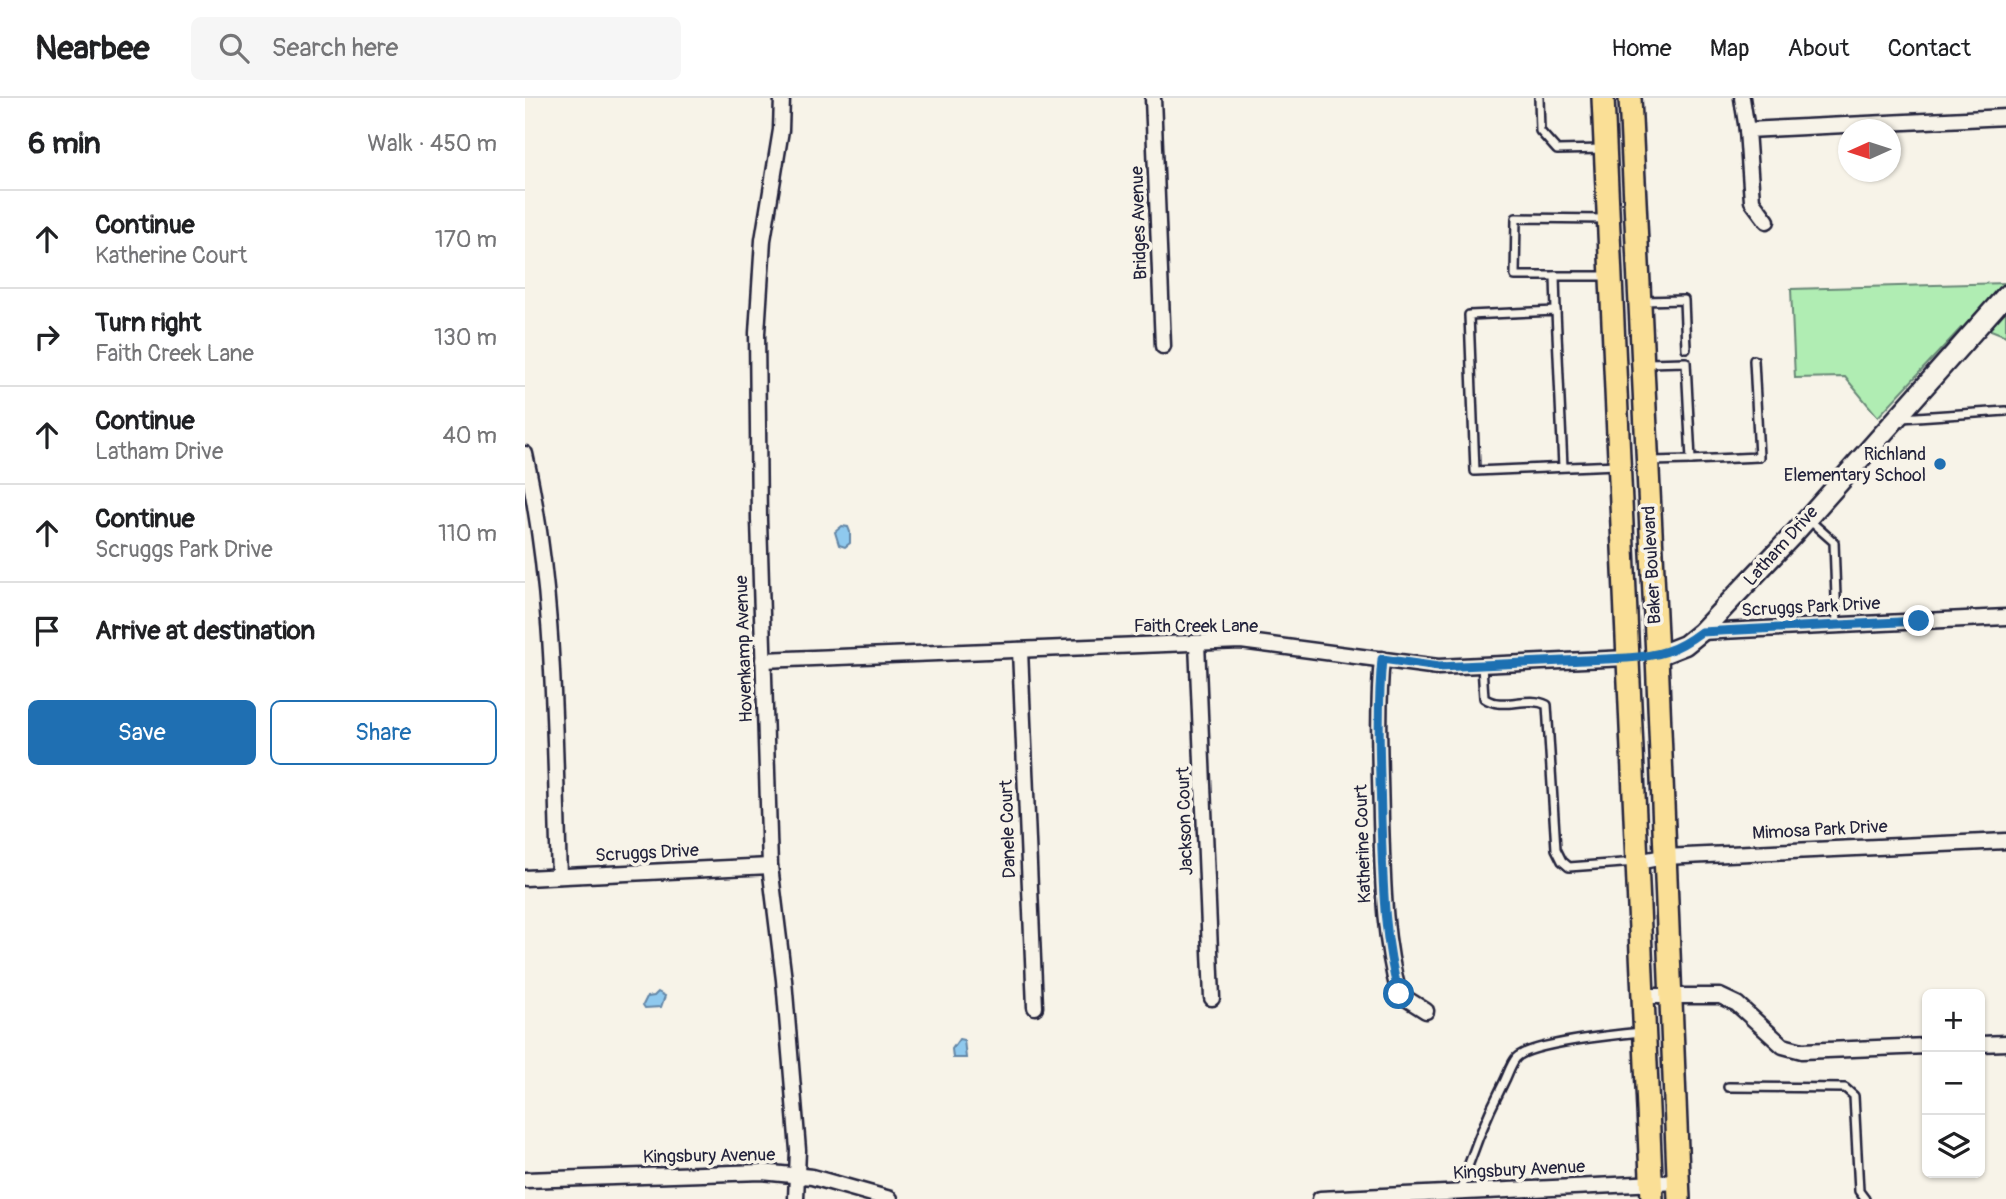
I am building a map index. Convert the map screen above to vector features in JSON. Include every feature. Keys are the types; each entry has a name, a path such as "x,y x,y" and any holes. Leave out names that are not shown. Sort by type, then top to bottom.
{"main road":[{"name":"Baker Boulevard","path":"1603,98 1651,1191"},
{"name":"Baker Boulevard","path":"1630,98 1679,1191"},
{"path":"1627,658 1657,656"}],"street":[{"name":"Hovenkamp Avenue","path":"782,98 781,130 763,240 757,333 759,520 770,866 784,980 798,1150 796,1199"},
{"name":"Bridges Avenue","path":"1153,98 1163,346"},
{"path":"1742,98 1752,201 1767,222"},
{"path":"1747,130 2006,117"},
{"name":"Latham Drive","path":"1657,656 1685,645 1701,632 1807,519 2006,295"},
{"path":"525,454 540,530 549,629 559,876"},
{"name":"Scruggs Park Drive","path":"1701,632 2006,617"},
{"name":"Faith Creek Lane","path":"763,660 1241,641 1439,667 1627,658"},
{"name":"Jackson Court","path":"1197,643 1212,998"},
{"name":"Danele Court","path":"1020,650 1035,1007"},
{"name":"Katherine Court","path":"1382,659 1378,705 1384,916 1390,960 1399,994 1426,1011"},
{"name":"Mimosa Park Drive","path":"1637,862 1664,857 2006,841"},
{"name":"Scruggs Drive","path":"525,878 770,866"},
{"path":"1643,996 1720,996 1737,1004 1783,1046 1801,1051 1922,1046"},
{"path":"1985,1044 2006,1043"},
{"name":"Kingsbury Avenue","path":"525,1180 762,1172 797,1174 890,1199"},
{"name":"Kingsbury Avenue","path":"1320,1199 1459,1192 1679,1191"}],"lane":[{"path":"1539,98 1540,131 1557,150 1605,149"},
{"path":"1608,219 1516,218 1514,276 1610,276"},
{"path":"1555,276 1563,467"},
{"path":"1639,302 1684,300 1686,348"},
{"path":"1556,311 1469,315 1475,471 1618,465"},
{"path":"1647,461 1759,457 1754,360"},
{"path":"1642,363 1686,362 1691,460"},
{"path":"1898,418 2006,411"},
{"path":"1807,519 1834,542 1837,625"},
{"path":"1482,665 1484,698 1492,704 1538,701 1547,705 1556,849 1562,861 1569,867 1637,862"},
{"path":"1459,1192 1496,1097 1517,1056 1532,1050 1605,1035 1644,1032"},
{"path":"1728,1087 1845,1088 1854,1096 1859,1191 1865,1199"}],"green space":[{"path":"2006,283 2006,336 1991,330 1961,328 1878,417 1845,377 1795,378 1791,289"}],"water":[{"path":"842,526 848,527 850,532 850,543 845,547 839,545 835,532"},
{"path":"658,992 665,996 661,1007 645,1008 643,1005 647,997"},
{"path":"959,1039 964,1040 966,1058 953,1058 952,1049"}],"place":[{"name":"Richland Elementary School","path":"1940,464"}],"route":[{"path":"1399,994 1390,960 1384,916 1378,705 1382,659 1439,667 1657,656 1685,645 1701,632 1919,621"}]}
